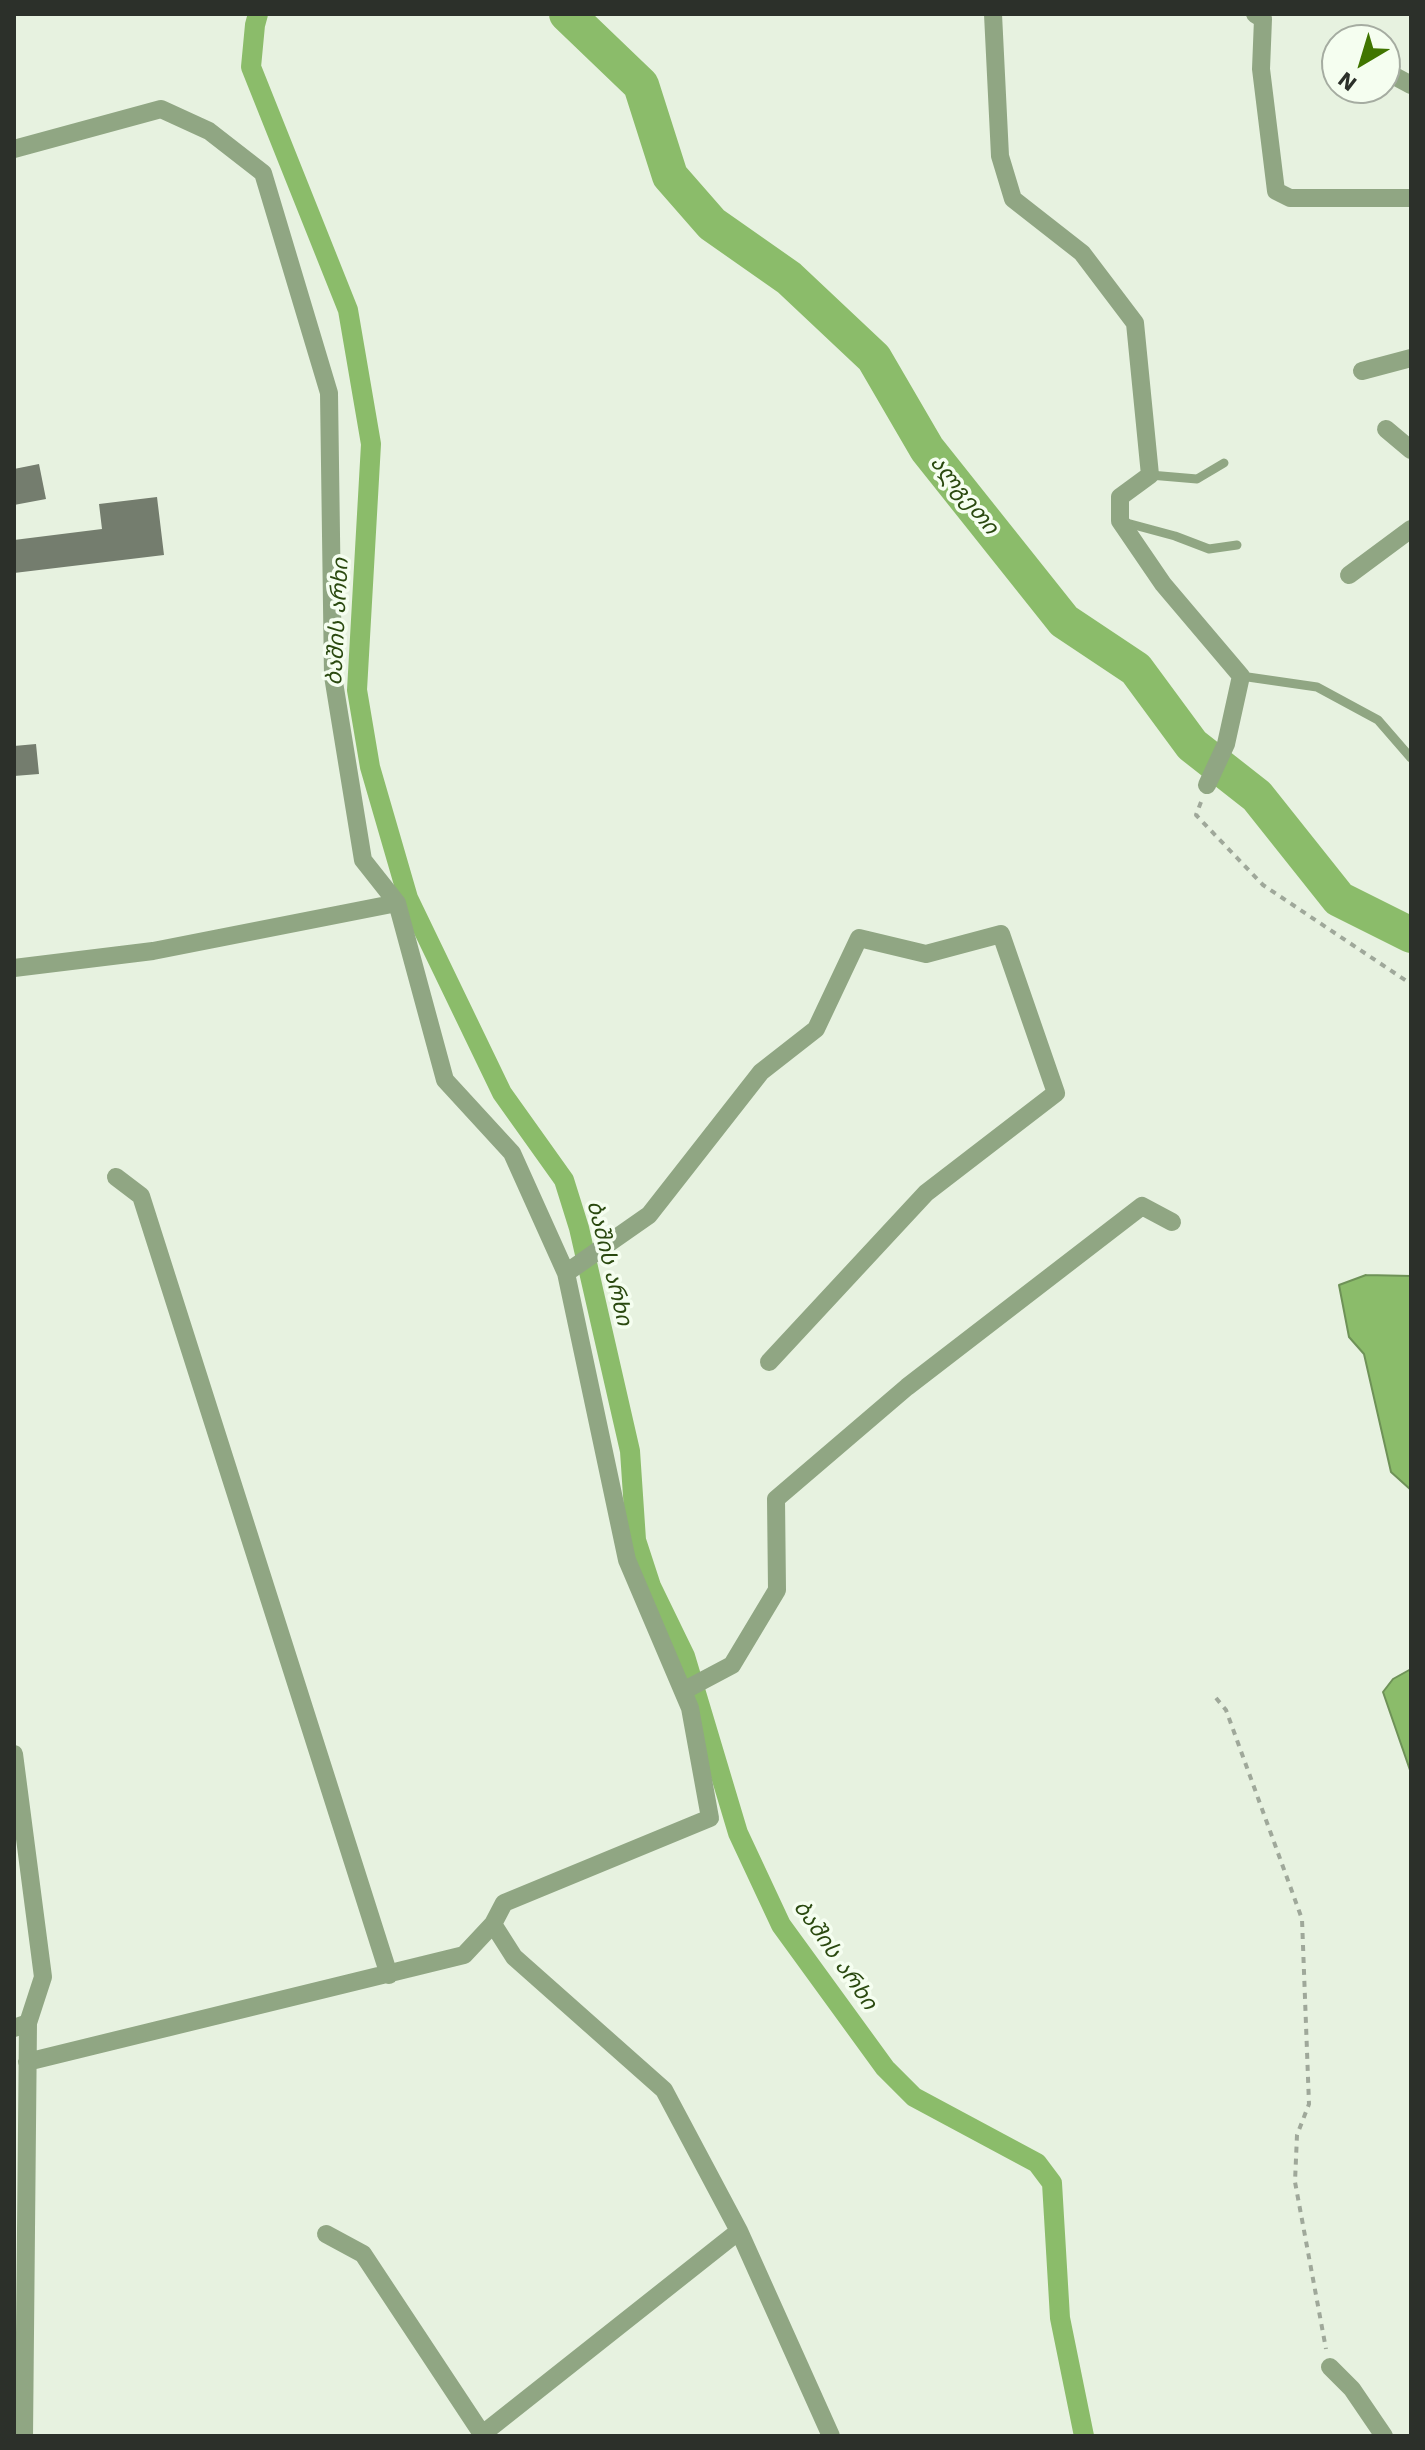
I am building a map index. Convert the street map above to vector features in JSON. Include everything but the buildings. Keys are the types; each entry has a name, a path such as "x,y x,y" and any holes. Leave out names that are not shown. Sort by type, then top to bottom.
{"street":[{"path":"993,14 1000,156 1013,199 1082,253 1135,323 1150,475 1120,497 1120,521 1163,584 1241,676 1226,744 1207,785"},
{"path":"1255,14 1263,19 1261,69 1276,191 1290,198 1411,198"},
{"path":"14,149 161,109 209,131 263,173 329,393 333,676 363,860 397,903 445,1080 512,1153 566,1273 627,1560 690,1708 710,1818 504,1903 493,1924 464,1955 27,2062"},
{"path":"1362,371 1411,358"},
{"path":"1386,429 1411,450"},
{"path":"1349,575 1411,529"},
{"path":"14,968 153,951 397,903"},
{"path":"566,1273 649,1215 761,1072 816,1029 859,938 926,954 1001,934 1056,1093 926,1193 769,1362"},
{"path":"116,1177 141,1196 389,1975"},
{"path":"683,1691 732,1665 777,1590 776,1499 907,1387 1142,1206 1172,1222"},
{"path":"14,1754 43,1977 21,2026 27,2062 24,2436"},
{"path":"493,1924 514,1957 664,2090 739,2231 831,2436"},
{"path":"326,2234 363,2254 481,2435 739,2231"},
{"path":"1330,2367 1352,2389 1384,2436"}],"lane":[{"path":"1150,475 1197,479 1224,463"},
{"path":"1120,521 1209,549 1237,545"},
{"path":"1241,676 1317,687 1378,720 1411,758"}],"path":[{"path":"1207,785 1196,815 1263,885 1411,984"},
{"path":"1216,1698 1226,1710 1302,1919 1309,2104 1297,2135 1295,2182 1330,2367"}],"shaded area":[{"path":"1366,1275 1411,1276 1411,1490 1391,1472 1364,1354 1349,1337 1339,1285"},
{"path":"1411,1669 1411,1773 1383,1692 1393,1679"}],"waterway":[{"name":"ბაშის არხი","path":"258,14 251,67 348,310 371,444 357,690 370,767 408,898 502,1093 564,1180 579,1228 630,1451 636,1540 651,1586 685,1656 738,1833 781,1925 885,2068 914,2097 1037,2163 1052,2183 1060,2318 1084,2436"},
{"name":"ალგეთი","path":"567,14 641,85 670,176 712,224 789,278 874,358 927,449 1064,621 1136,669 1192,745 1257,796 1339,899 1411,935"}]}
